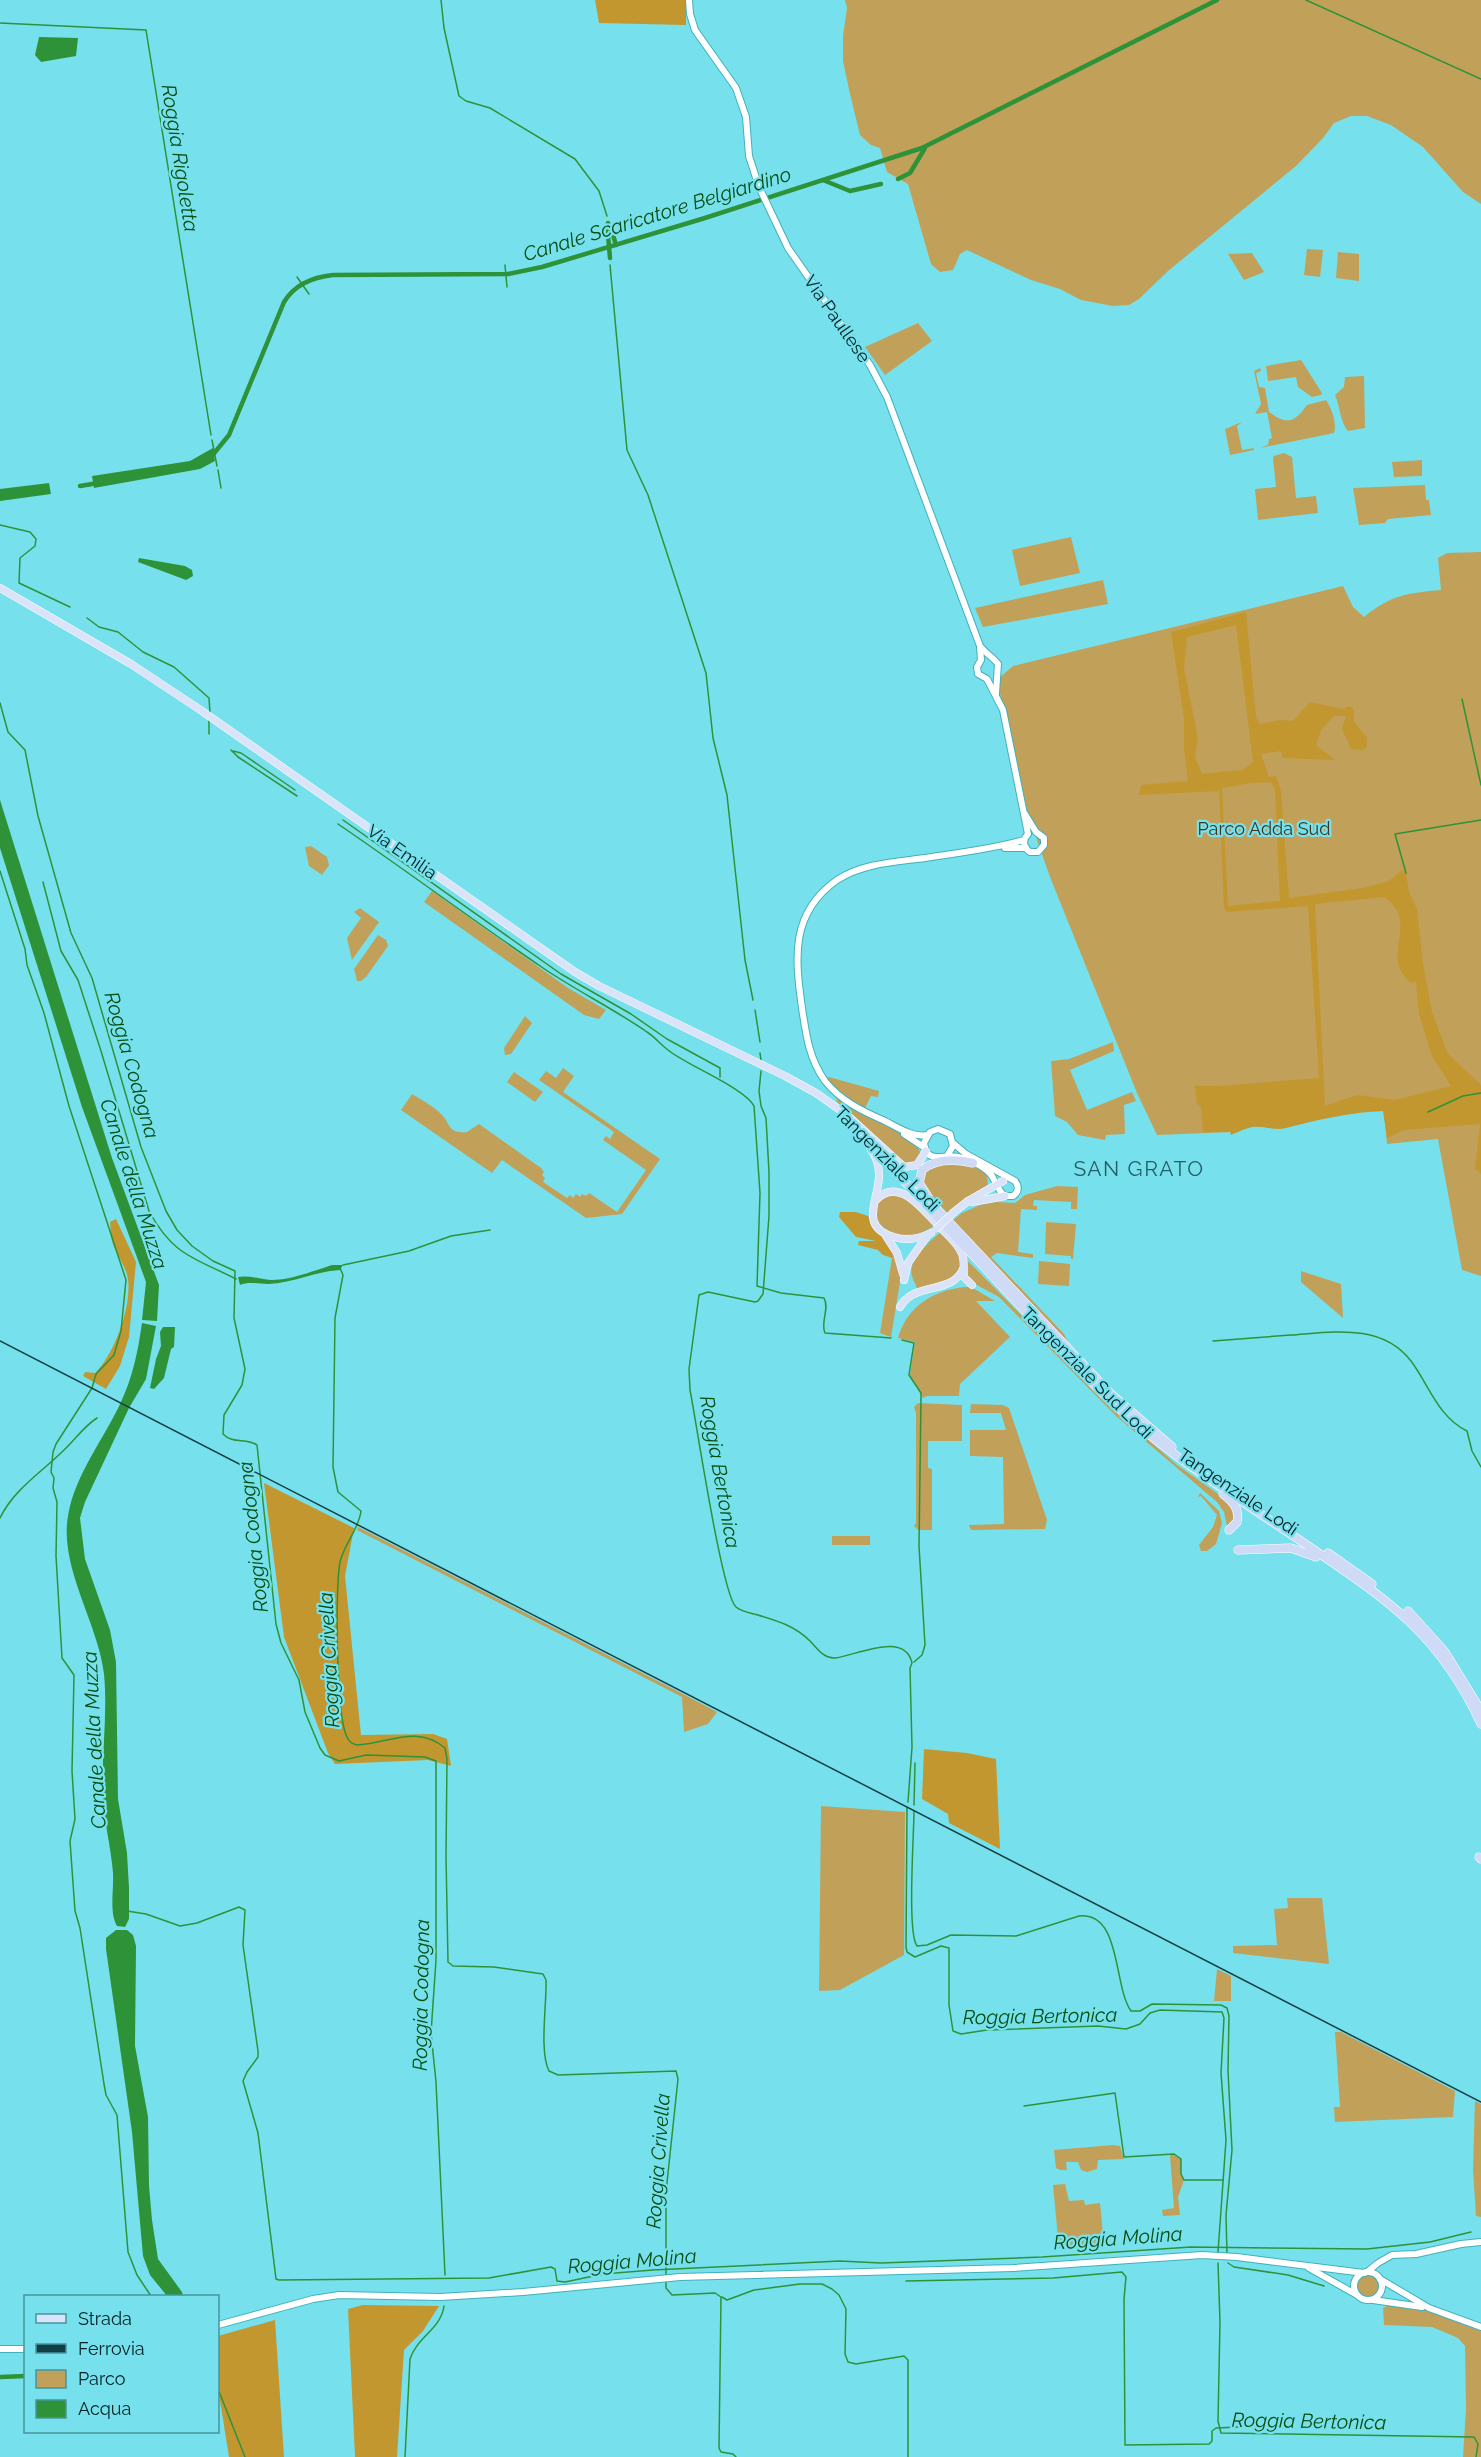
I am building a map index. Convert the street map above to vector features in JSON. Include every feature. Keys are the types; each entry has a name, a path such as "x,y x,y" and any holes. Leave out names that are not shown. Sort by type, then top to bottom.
{"highway":[{"name":"Tangenziale Sud Lodi","path":"862,1136 1117,1408 1166,1449 1366,1586 1408,1618 1438,1652 1466,1693 1481,1724"},
{"name":"Tangenziale Lodi","path":"874,1142 1101,1384 1140,1422 1180,1453 1360,1575 1409,1613 1445,1652 1481,1711"},
{"path":"933,1205 919,1184 920,1170 927,1162 935,1158"},
{"path":"919,1184 922,1170 933,1163 957,1160 973,1163"},
{"path":"959,1248 1018,1311 1035,1322"},
{"path":"1166,1449 1180,1464 1234,1503 1238,1511 1238,1519 1234,1527 1229,1530"},
{"path":"1238,1550 1291,1548 1304,1551 1348,1578 1366,1586"}],"main road":[{"name":"Via Paullese","path":"689,0 695,30 736,88 746,117 749,156 759,187 788,248 879,380 984,659"},
{"name":"Via Emilia","path":"0,588 130,664 209,716 575,972 816,1093"},
{"path":"996,693 998,664 994,659 984,659 977,667 978,674 987,680 996,693 1003,710 1028,834 1024,840 996,848"},
{"path":"987,680 996,677"},
{"path":"1024,840 1026,848 1032,853 1043,848 1044,838 1036,832 1025,814"},
{"path":"1028,834 1036,832"},
{"path":"999,1186 954,1143 950,1134 942,1130 933,1130 927,1135 914,1135 891,1125 841,1098 823,1078 814,1063 806,1035 796,967 797,945 802,924 810,908 823,892 854,871 881,864 996,848 1026,848"},
{"name":"Tangenziale Sud Lodi","path":"816,1093 862,1136"},
{"name":"Tangenziale Lodi","path":"816,1093 847,1115 874,1142"},
{"path":"891,1125 935,1158 959,1157 986,1170 999,1186"},
{"path":"874,1142 901,1165 908,1168 917,1165 925,1150 927,1135"},
{"path":"862,1136 875,1155 879,1166 879,1180 872,1206 874,1220 897,1253 904,1280 908,1263 920,1244 933,1231 956,1210 999,1186"},
{"path":"947,1156 954,1143"},
{"path":"956,1210 983,1199 999,1186"},
{"path":"872,1206 876,1199 885,1193 894,1191 904,1193 959,1248 963,1256 964,1277 972,1285"},
{"path":"882,1232 903,1239 917,1238 933,1231"},
{"path":"900,1307 906,1298 915,1292 949,1283 957,1278 963,1269"},
{"path":"904,1283 906,1289 915,1292"},
{"path":"1358,2296 1355,2283 1366,2272 1392,2255 1422,2253 1481,2242"},
{"path":"219,2325 313,2299 347,2295 440,2297 523,2292 646,2279 1013,2268 1202,2255 1373,2273 1429,2308 1481,2327"},
{"path":"1371,2300 1381,2292 1381,2261"},
{"path":"1303,2265 1358,2296 1429,2308"},
{"path":"0,2349 24,2349"}],"green space":[{"path":"845,0 1481,0 1481,204 1463,192 1423,147 1391,125 1367,116 1351,116 1334,123 1296,166 1129,305 1113,306 1081,300 967,250 960,254 953,270 940,272 931,264 908,184 887,172 880,148 871,145 860,135 843,61 843,36 847,8"},
{"path":"1307,249 1323,250 1320,277 1304,275"},
{"path":"1338,252 1359,254 1359,281 1336,278"},
{"path":"1252,253 1264,272 1244,280 1228,254"},
{"path":"918,323 932,341 885,375 865,347"},
{"path":"1301,360 1322,393 1321,395 1312,397 1298,387 1296,377 1268,381 1266,366"},
{"path":"1260,368 1261,371 1256,373 1259,387 1265,388 1269,412 1281,419 1290,420 1298,416 1307,405 1326,400 1333,416 1334,433 1260,448 1268,445 1269,439 1272,438 1267,412 1255,414 1261,404 1254,371"},
{"path":"1364,376 1365,428 1348,431 1343,423 1335,395 1344,387 1345,377"},
{"path":"1242,422 1237,426 1242,450 1254,448 1254,450 1230,455 1225,429"},
{"path":"1284,453 1292,457 1296,498 1316,496 1318,513 1258,520 1255,489 1276,487 1273,459 1274,456"},
{"path":"1422,460 1422,476 1394,477 1392,462"},
{"path":"1425,485 1426,500 1429,500 1431,515 1388,519 1385,523 1359,525 1353,488"},
{"path":"1071,537 1080,573 1020,586 1012,550"},
{"name":"Parco Adda Sud","path":"1481,552 1481,1276 1462,1270 1438,1139 1387,1144 1384,1111 1355,1112 1251,1126 1232,1132 1157,1135 1137,1093 1050,877 1028,814 999,690 999,678 1013,666 1343,586 1353,607 1364,617 1400,596 1441,590 1438,558 1447,553"},
{"path":"1103,580 1108,604 983,627 975,608"},
{"path":"311,846 327,857 329,865 322,875 309,866 305,847"},
{"path":"432,891 568,988 606,1010 599,1019 584,1015 424,902"},
{"path":"360,908 379,922 352,960 347,938 361,918 354,912"},
{"path":"378,935 386,940 388,946 366,977 357,981 354,969"},
{"path":"525,1016 532,1023 511,1054 505,1055 504,1048"},
{"path":"1113,1042 1114,1051 1070,1070 1087,1110 1132,1092 1136,1101 1124,1105 1125,1134 1106,1135 1105,1140 1078,1135 1067,1122 1055,1116 1051,1061 1069,1059"},
{"path":"563,1068 574,1076 563,1092 660,1159 622,1214 586,1218 502,1160 492,1173 401,1110 412,1094 438,1111 453,1130 467,1132 479,1124 541,1168 545,1178 543,1182 567,1198 570,1195 573,1198 576,1194 580,1197 582,1194 586,1196 589,1193 617,1212 646,1170 603,1140 606,1136 610,1139 614,1132 539,1080 546,1071 556,1078"},
{"path":"514,1072 543,1092 535,1102 507,1082"},
{"path":"827,1078 879,1091 878,1097 871,1096 865,1108 839,1092"},
{"path":"838,1099 910,1140 921,1155 917,1162 903,1164 836,1101"},
{"path":"941,1164 976,1168 987,1174 988,1185 965,1199 948,1214 924,1188 922,1179 927,1169"},
{"path":"1057,1186 1078,1187 1077,1209 1071,1209 1071,1202 1034,1200 1033,1206 1037,1206 1037,1210 1021,1209 1018,1252 1033,1254 1033,1258 997,1253 991,1257 1064,1334 1069,1345 952,1221 962,1213 980,1205 996,1202 1015,1203 1025,1195"},
{"path":"890,1193 909,1198 935,1225 920,1233 906,1235 893,1233 883,1227 877,1219 875,1210 879,1201"},
{"path":"1046,1222 1076,1224 1073,1259 1071,1256 1045,1254"},
{"path":"941,1232 960,1253 961,1268 951,1280 917,1289 911,1270 913,1264 921,1251"},
{"path":"892,1247 901,1276 891,1337 880,1333"},
{"path":"966,1259 1119,1414 1177,1465 1231,1503 1237,1516 1232,1525 1227,1526 1224,1512 1217,1502 1116,1416 999,1297 973,1283 965,1274"},
{"path":"1039,1261 1070,1264 1069,1286 1038,1284"},
{"path":"1301,1271 1341,1284 1343,1318 1301,1282"},
{"path":"971,1287 995,1301 976,1301 1010,1337 960,1384 959,1396 923,1398 910,1375 915,1342 898,1338 902,1327 908,1317 923,1302 943,1292"},
{"path":"918,1403 962,1405 962,1441 928,1441 928,1468 932,1469 932,1530 918,1530 914,1526 916,1523 916,1413 914,1407"},
{"path":"971,1404 1003,1405 1009,1408 1047,1520 1045,1529 972,1530 970,1528 969,1525 1004,1524 1003,1457 970,1456 970,1430 1006,1430 1001,1413 970,1413"},
{"path":"1200,1493 1219,1511 1222,1523 1216,1544 1207,1551 1201,1551 1199,1545 1213,1527 1217,1515 1201,1496 1198,1497"},
{"path":"358,1527 717,1712 708,1724 684,1732 682,1697 357,1530"},
{"path":"832,1536 870,1536 870,1545 832,1545"},
{"path":"821,1806 905,1812 904,1955 840,1990 819,1991"},
{"path":"1287,1898 1322,1898 1329,1964 1233,1953 1233,1946 1277,1945 1274,1909 1288,1908"},
{"path":"1217,1969 1231,1976 1231,2001 1214,2001"},
{"path":"1335,2032 1341,2032 1455,2091 1453,2117 1335,2122 1334,2107 1340,2107"},
{"path":"1475,2101 1481,2104 1481,2217 1476,2216 1473,2169"},
{"path":"1120,2146 1124,2159 1098,2160 1097,2169 1087,2172 1081,2170 1078,2162 1066,2162 1067,2170 1056,2168 1054,2150"},
{"path":"1172,2154 1181,2159 1181,2174 1184,2180 1178,2197 1180,2215 1163,2216 1162,2210 1174,2208 1170,2156"},
{"path":"1065,2184 1069,2201 1084,2200 1085,2205 1100,2203 1104,2244 1059,2248 1053,2185"},
{"path":"1368,2274 1376,2278 1380,2286 1376,2294 1368,2298 1360,2294 1356,2286 1360,2278"},
{"path":"1390,2305 1429,2310 1481,2329 1481,2457 1463,2457 1466,2409 1465,2346 1458,2338 1432,2327 1384,2325 1383,2308"}],"shaded area":[{"path":"595,0 686,0 686,25 599,23"},
{"path":"1246,612 1256,717 1259,724 1280,720 1293,721 1310,702 1342,709 1350,706 1354,710 1354,722 1367,738 1367,747 1363,750 1351,749 1342,729 1346,716 1334,716 1321,730 1316,745 1335,760 1283,758 1281,751 1261,754 1269,777 1276,776 1281,791 1289,898 1363,888 1389,881 1402,870 1406,873 1409,892 1417,909 1423,964 1432,1012 1448,1054 1481,1085 1481,1174 1475,1169 1480,1124 1404,1130 1387,1138 1383,1111 1322,1119 1282,1129 1253,1127 1231,1135 1230,1132 1203,1132 1201,1107 1197,1104 1195,1086 1319,1078 1308,906 1226,912 1219,791 1139,795 1141,785 1188,781 1184,748 1184,719 1171,632","holes":["1236,625 1253,762 1242,770 1202,774 1195,757 1198,738 1184,669 1187,637","1271,782 1275,790 1280,901 1228,906 1222,788","1385,897 1395,908 1400,924 1399,966 1403,975 1411,983 1416,982 1419,1014 1432,1056 1451,1086 1395,1100 1357,1095 1325,1106 1315,904"]},
{"path":"840,1212 856,1212 868,1216 892,1247 892,1258 883,1255 878,1250 858,1245 859,1241 876,1241 856,1237 839,1217"},
{"path":"116,1219 136,1262 129,1337 120,1366 106,1389 83,1376 85,1372 95,1373 109,1355 120,1329 127,1303 129,1290 127,1274 113,1246 111,1236 110,1222"},
{"path":"264,1483 354,1528 345,1576 361,1735 433,1734 447,1739 451,1766 428,1760 335,1764 328,1753 284,1637"},
{"path":"924,1749 967,1753 996,1759 1000,1849 949,1823 948,1814 922,1799"},
{"path":"363,2305 439,2306 423,2331 404,2350 397,2457 355,2457 348,2309"},
{"path":"275,2320 284,2457 229,2457 219,2394 219,2336"}],"water":[{"path":"39,37 78,38 76,56 41,62 35,55"},
{"path":"213,448 215,461 200,469 94,488 92,476 190,461"},
{"path":"49,483 51,494 0,501 0,489"},
{"path":"139,558 185,566 192,570 193,576 186,580 138,562"},
{"path":"0,800 112,1158 159,1285 157,1321 142,1320 146,1282 82,1107 0,848"},
{"path":"332,1265 343,1265 340,1270 277,1283 240,1285 238,1277 279,1280"},
{"path":"142,1323 156,1326 146,1379 129,1408 85,1502 80,1518 85,1559 110,1630 116,1662 118,1799 127,1853 129,1888 129,1919 125,1927 117,1926 113,1914 113,1873 104,1806 104,1674 95,1635 74,1575 67,1535 68,1516 83,1471 114,1416 129,1383"},
{"path":"163,1327 175,1327 174,1347 171,1349 164,1378 154,1389 150,1388 161,1346 160,1332"},
{"path":"116,1930 127,1930 133,1935 136,1946 135,2046 148,2117 152,2220 158,2259 183,2295 166,2295 150,2275 143,2256 132,2132 106,1938"}],"waterway":[{"name":"Roggia Bertonica","path":"441,0 444,28 459,96 466,101 490,108 575,159 599,191 607,216"},
{"name":"Canale Scaricatore Belgiardino","path":"211,457 229,435 284,302 293,290 305,282 333,275 508,274 542,267 705,218 922,148 1217,0"},
{"path":"1306,0 1481,79"},
{"name":"Roggia Rigoletta","path":"0,23 146,30 211,435"},
{"name":"Canale Scaricatore Belgiardino","path":"898,179 910,173 925,148"},
{"name":"Canale Scaricatore Belgiardino","path":"823,180 850,191 881,184"},
{"path":"608,223 608,232"},
{"name":"Canale Scaricatore Belgiardino","path":"608,235 610,258"},
{"path":"613,235 616,245"},
{"name":"Canale Scaricatore Belgiardino","path":"505,265 507,287"},
{"path":"610,265 627,450 648,495 706,673 713,738 727,795 745,960 753,1000"},
{"name":"Canale Scaricatore Belgiardino","path":"297,277 309,294"},
{"name":"Roggia Rigoletta","path":"212,440 217,466"},
{"name":"Roggia Rigoletta","path":"218,470 221,488"},
{"name":"Canale Scaricatore Belgiardino","path":"80,486 98,483"},
{"path":"0,525 30,532 36,539 35,546 20,558 19,583 70,607"},
{"path":"87,618 99,627 118,632 143,652 174,667 209,698 210,713"},
{"path":"1462,699 1481,785"},
{"name":"Roggia Codogna","path":"0,703 8,732 25,750 38,816 71,933 92,978 141,1147 166,1211 177,1230 192,1246 213,1261 235,1271 234,1318 245,1369 242,1385 224,1415 223,1434 231,1439 257,1445 276,1624 281,1643 299,1680 305,1712 320,1748 325,1755 339,1761 366,1755 425,1757 436,1761 436,1960 431,2033 436,2082 445,2275"},
{"path":"209,718 209,734"},
{"path":"231,750 297,796"},
{"path":"233,751 241,753 295,790"},
{"path":"343,820 561,974 631,1014 667,1039 720,1068 720,1077"},
{"path":"1406,873 1395,834 1481,820"},
{"path":"338,824 543,968 650,1034 676,1056 728,1084 748,1099 754,1106 760,1193 757,1286 781,1293 824,1298 826,1302 825,1333 891,1338"},
{"name":"Canale della Muzza","path":"0,871 25,949 27,965 44,1013 69,1106 126,1280 121,1331 114,1355 96,1374 92,1388 56,1444 51,1472 57,1502 56,1556 62,1658 74,1675 72,1771 75,1819 70,1841 75,1911 80,1928 106,2095 117,2115 128,2252 137,2275 150,2295"},
{"name":"Canale della Muzza","path":"43,882 61,951 78,980 149,1211 158,1226 176,1247 236,1279"},
{"path":"755,1010 760,1042"},
{"path":"760,1053 761,1060"},
{"name":"Roggia Bertonica","path":"761,1071 759,1091 761,1106 766,1118 769,1172 769,1216 763,1294 755,1302 708,1292 699,1295 689,1369 690,1390 717,1541 730,1595 738,1609 772,1619 792,1628 824,1655 831,1658 890,1646 908,1653 912,1663 910,1668 912,1747 908,1802"},
{"path":"1428,1112 1463,1096 1481,1093"},
{"path":"343,1265 409,1251 451,1236 490,1230"},
{"name":"Roggia Crivella","path":"340,1268 343,1275 335,1318 333,1467 338,1492 361,1511 360,1518 342,1555 338,1576 337,1623 343,1725 349,1740 357,1745 413,1736 424,1737 445,1748 447,1759 448,1962 453,1966 494,1967 543,1974 546,1980 544,2052 549,2071 558,2075 676,2071 678,2079 666,2192 666,2275"},
{"path":"1213,1341 1323,1332 1356,1333 1386,1340 1411,1361 1449,1418 1467,1431 1472,1451 1481,1467"},
{"path":"902,1340 914,1343 909,1375 921,1393 919,1546 925,1645 922,1655 914,1662"},
{"path":"0,1518 13,1498 97,1418"},
{"path":"914,1805 915,1763"},
{"name":"Roggia Bertonica","path":"907,1807 907,1952 915,1957 941,1946 949,1948 949,2005 953,2031 961,2034 987,2030 1098,2026 1126,2029 1140,2024 1150,2013 1160,2010 1222,2012 1224,2018 1221,2073 1226,2140 1218,2252"},
{"path":"914,1811 912,1923 917,1946 927,1945 951,1935 1016,1936 1079,1916 1093,1918 1103,1926 1110,1938 1125,2000 1131,2011 1140,2011 1152,2004 1221,2005 1227,2008 1232,2150 1226,2215 1227,2254"},
{"name":"Roggia Molina","path":"127,1911 146,1914 180,1926 197,1923 239,1907 245,1910 243,1945 258,2057 243,2081 258,2133 276,2279 279,2280 489,2278 551,2267 555,2269 557,2281 565,2282 603,2274 653,2270 840,2261 881,2263 1042,2257 1191,2247 1367,2249 1430,2242 1471,2232"},
{"path":"1024,2106 1115,2093 1124,2157 1174,2154 1181,2159 1181,2174 1184,2180 1223,2180"},
{"name":"Roggia Bertonica","path":"1218,2263 1220,2322 1218,2421 1221,2433 1474,2437 1478,2444 1476,2457"},
{"path":"1228,2263 1234,2267 1288,2275 1324,2286"},
{"path":"906,2281 1053,2278 1122,2272 1126,2277 1124,2299 1125,2445 1209,2444 1212,2441 1212,2431 1216,2428 1260,2426"},
{"name":"Roggia Crivella","path":"666,2280 666,2288 672,2295 715,2293 721,2297 719,2448 721,2452 733,2454 736,2457"},
{"path":"722,2297 727,2300 754,2290 800,2284 822,2284 839,2295 846,2309 845,2354 848,2362 856,2364 904,2356 908,2360 908,2457"},
{"name":"Roggia Codogna","path":"405,2457 410,2359 413,2351 438,2321 444,2306"},
{"path":"0,2377 24,2376"},
{"path":"219,2392 245,2457"}],"railway":[{"path":"0,1341 1481,2102"}],"district":[{"name":"SAN GRATO","path":"1139,1169"}]}
